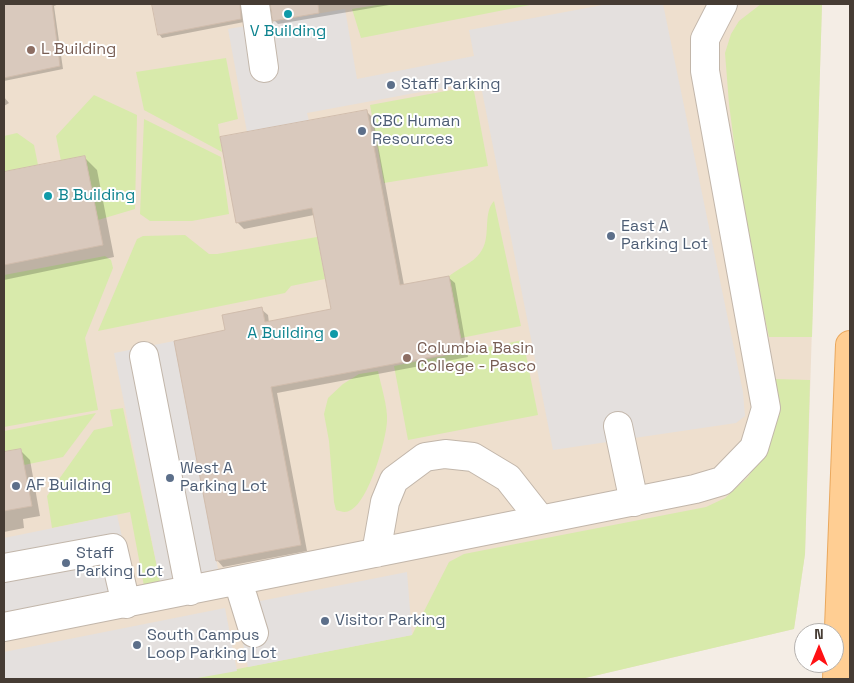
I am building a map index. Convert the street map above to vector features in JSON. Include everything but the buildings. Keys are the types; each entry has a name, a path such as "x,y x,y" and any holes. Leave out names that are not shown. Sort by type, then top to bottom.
{"main road":[{"path":"837,679 850,345"}],"lane":[{"path":"255,4 264,68"},
{"path":"4,627 634,502 695,489 722,481 754,448 766,408 705,71 705,39 723,4"},
{"path":"144,356 190,591"},
{"path":"618,426 634,502"},
{"path":"376,553 385,502 394,480 424,457 445,454 473,457 508,478 541,520"},
{"path":"4,568 113,548 126,604"},
{"path":"238,581 254,633"}],"shaded area":[{"name":"Columbia Basin College - Pasco","path":"4,4 822,4 805,554 794,629 581,679 4,679"},
{"name":"East A Parking Lot","path":"608,4 663,4 743,392 745,416 736,423 553,450 480,81 307,113 309,121 247,132 228,29 345,9 357,79 474,56 469,30"},
{"name":"West A Parking Lot","path":"174,341 218,569 160,581 114,353"},
{"name":"Staff Parking Lot","path":"117,515 134,589 4,612 4,538"},
{"name":"Visitor Parking","path":"407,572 412,635 248,667 235,606"},
{"name":"South Campus Loop Parking Lot","path":"225,608 237,671 192,679 4,679 4,652"}],"green space":[{"path":"383,4 535,4 361,38 352,9"},
{"path":"761,4 822,4 812,337 769,337 745,227 729,104 725,53 731,34 739,21"},
{"path":"226,58 238,119 218,124 222,152 144,110 136,72"},
{"path":"473,86 488,166 384,183 370,105"},
{"path":"94,95 137,115 135,209 98,220 85,156 61,161 56,136"},
{"path":"144,119 221,157 229,214 192,221 150,221 140,214"},
{"path":"17,133 34,145 38,165 4,172 4,136"},
{"path":"494,201 521,326 461,338 449,276 470,263 484,247 488,212"},
{"path":"185,235 209,254 317,237 325,279 291,286 285,293 98,331 137,239 143,236"},
{"path":"105,256 111,260 113,268 85,338 98,410 4,427 4,275"},
{"path":"523,340 538,415 408,440 394,366"},
{"path":"378,371 387,415 386,430 380,455 370,483 358,504 346,512 336,510 329,441 324,414 328,398 343,384 359,374"},
{"path":"775,379 810,380 805,554 794,629 581,679 186,679 412,635 449,562 464,554 706,507 725,498 748,477 765,451 778,396"},
{"path":"123,408 160,581 144,586 130,512 52,528 47,496 94,430 113,426 110,410"},
{"path":"96,413 63,457 24,465 21,449 4,452 4,431"}],"place":[{"name":"V Building","path":"288,14"},
{"name":"L Building","path":"31,50"},
{"name":"Staff Parking","path":"391,85"},
{"name":"CBC Human Resources","path":"362,131"},
{"name":"B Building","path":"48,196"},
{"name":"East A Parking Lot","path":"611,236"},
{"name":"A Building","path":"334,334"},
{"name":"Columbia Basin College - Pasco","path":"407,358"},
{"name":"West A Parking Lot","path":"170,478"},
{"name":"AF Building","path":"16,486"},
{"name":"Staff Parking Lot","path":"66,563"},
{"name":"Visitor Parking","path":"325,621"},
{"name":"South Campus Loop Parking Lot","path":"137,645"}]}
